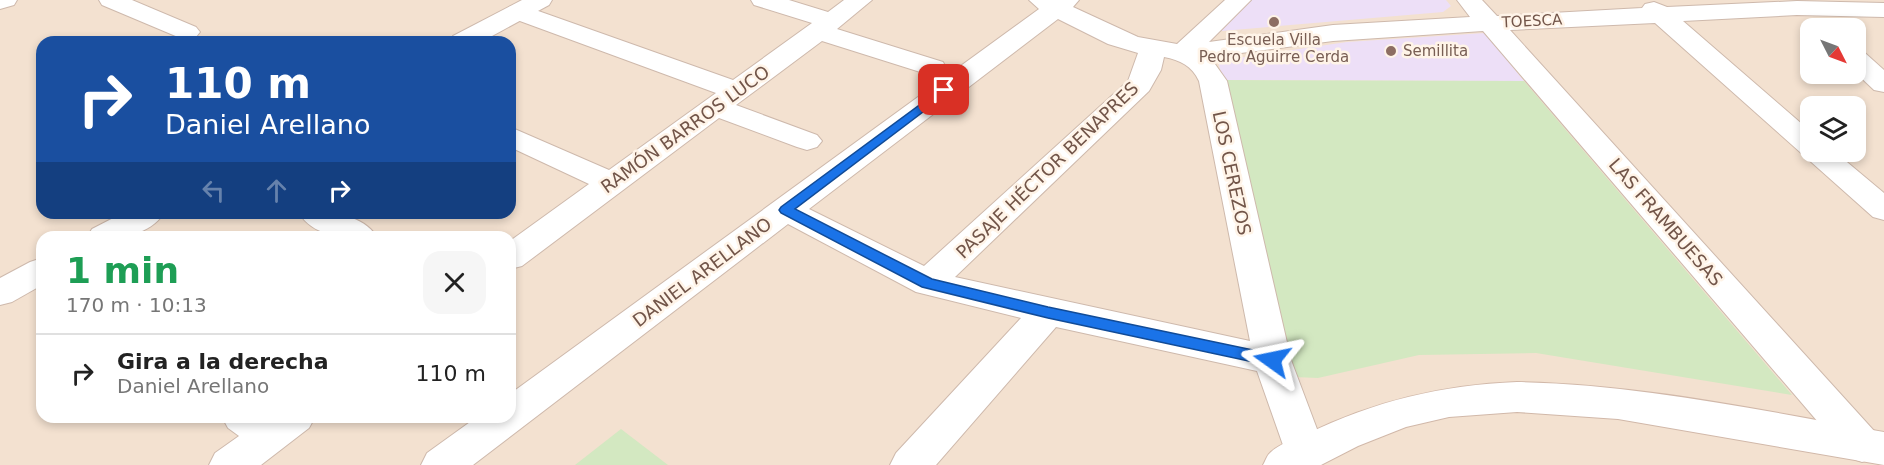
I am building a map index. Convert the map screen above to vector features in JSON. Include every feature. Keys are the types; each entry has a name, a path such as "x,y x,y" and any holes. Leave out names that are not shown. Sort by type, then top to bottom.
{"street":[{"path":"0,2 5,0"},
{"path":"111,0 187,32"},
{"path":"763,0 933,68"},
{"name":"RAMÓN BARROS LUCO","path":"516,254 860,0"},
{"name":"PASAJE HÉCTOR BENAPRES","path":"928,283 1139,85 1147,70 1167,51 1239,0"},
{"name":"LOS CEREZOS","path":"1054,3 1118,39 1167,51 1204,65 1213,81 1294,459"},
{"name":"DANIEL ARELLANO","path":"516,410 786,210 1054,3"},
{"path":"1794,4 1809,18"},
{"name":"TOESCA","path":"1167,51 1334,33 1480,12 1794,4 1884,10"},
{"path":"473,36 529,6 726,99 807,141"},
{"path":"1653,8 1800,137"},
{"name":"LAS FRAMBUESAS","path":"1480,12 1873,447"},
{"path":"1866,68 1884,84"},
{"path":"516,139 612,183"},
{"path":"1830,162 1878,200"},
{"path":"786,210 928,283 1048,312 1272,360"},
{"path":"115,231 137,219"},
{"path":"326,219 349,231"},
{"path":"0,293 36,278"},
{"path":"911,465 1048,312"},
{"path":"1294,459 1338,436 1410,411 1447,403 1524,397 1564,398 1644,407 1873,447"},
{"path":"230,465 269,423"},
{"name":"DANIEL ARELLANO","path":"442,465 499,423"}],"shaded area":[{"path":"0,0 1884,0 1884,465 0,465"},
{"name":"Escuela Villa Pedro Aguirre Cerda","path":"1246,0 1446,0 1451,6 1443,12 1210,32"},
{"name":"Semillita","path":"1485,33 1524,81 1223,80 1218,61 1347,42"}],"green space":[{"path":"1223,80 1524,81 1792,395 1536,353 1419,355 1318,378 1294,377"},
{"path":"621,429 668,465 575,465"}],"place":[{"name":"Escuela Villa Pedro Aguirre Cerda","path":"1274,22"},
{"name":"Semillita","path":"1391,51"}],"route":[{"path":"944,90 786,210 928,283 1048,312 1272,360"}]}
